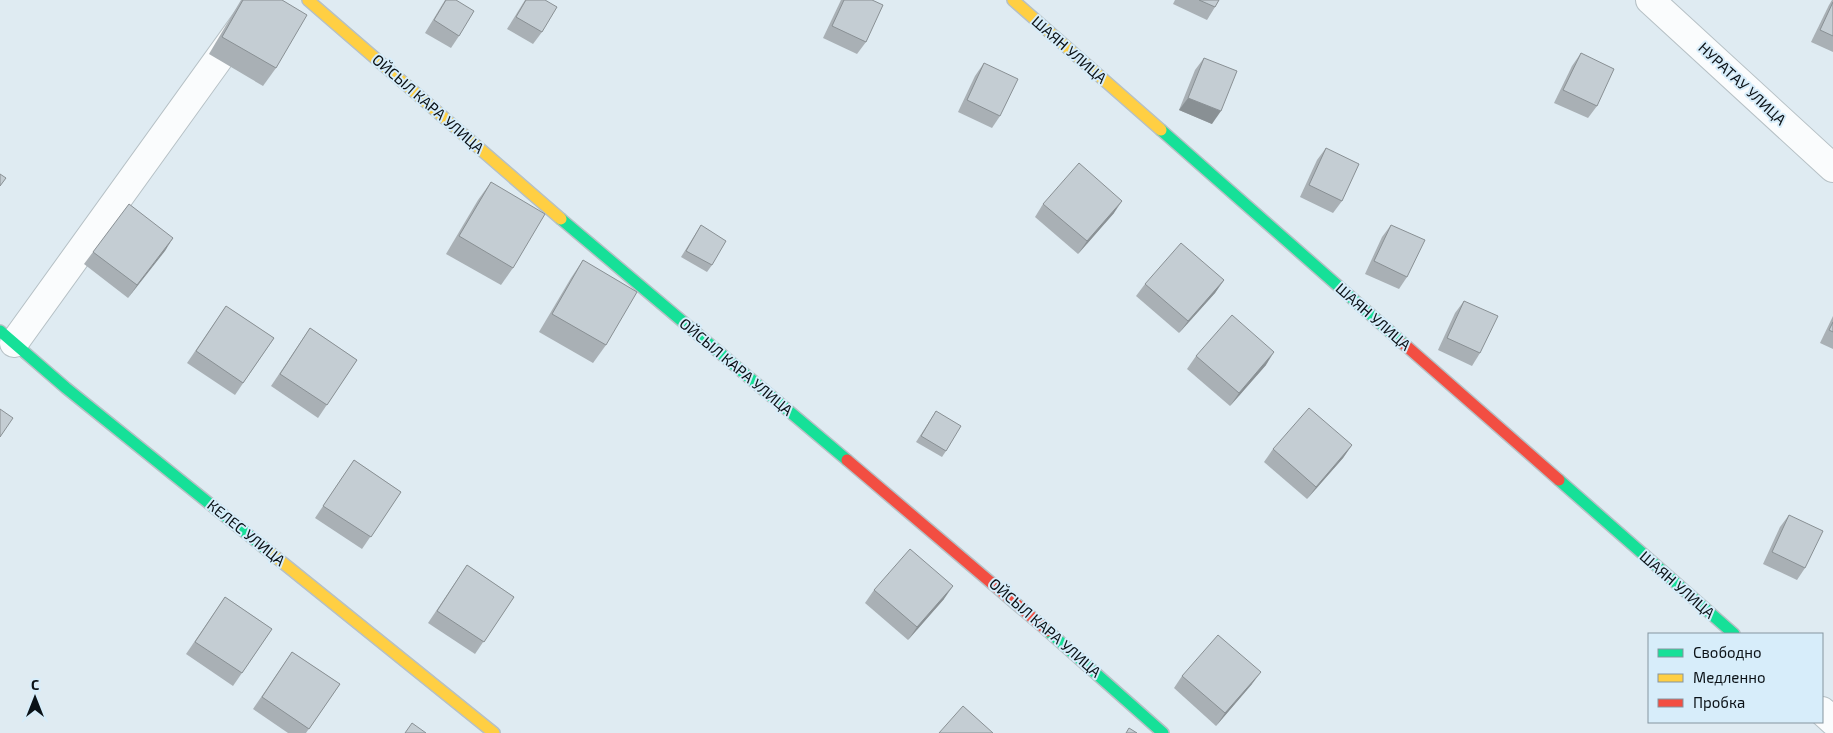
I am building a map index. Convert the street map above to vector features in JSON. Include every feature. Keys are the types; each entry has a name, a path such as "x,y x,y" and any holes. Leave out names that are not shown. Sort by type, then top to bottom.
{"street":[{"path":"7,337 261,0"},
{"name":"ОЙСЫЛ КАРА УЛИЦА","path":"308,0 586,241 1008,595 1163,733"},
{"name":"ШАЯН УЛИЦА","path":"1013,0 1733,633"},
{"name":"НУРАТАУ УЛИЦА","path":"1650,0 1833,168"},
{"name":"КЕЛЕС УЛИЦА","path":"7,337 74,394 494,733"},
{"path":"1823,712 1833,721"}],"building":[{"path":"243,0 282,0 307,15 276,68 222,37"},
{"path":"446,0 456,0 474,11 459,36 434,20"},
{"path":"526,0 545,0 557,7 542,32 516,17"},
{"path":"844,0 872,0 883,5 866,42 832,26"},
{"path":"1199,0 1219,0 1215,7"},
{"path":"1833,2 1833,36 1820,30"},
{"path":"1581,53 1614,69 1597,106 1563,90"},
{"path":"1204,58 1237,71 1221,111 1188,98"},
{"path":"984,63 1018,79 1000,116 967,100"},
{"path":"1326,148 1359,164 1342,201 1309,185"},
{"path":"1079,163 1122,201 1087,241 1043,204"},
{"path":"0,174 6,178 0,186"},
{"path":"491,182 545,214 513,268 459,236"},
{"path":"129,204 173,238 137,285 93,252"},
{"path":"701,225 726,241 712,265 686,251"},
{"path":"1391,225 1425,240 1407,277 1374,261"},
{"path":"1181,243 1224,280 1188,321 1145,284"},
{"path":"583,260 637,292 606,345 552,314"},
{"path":"1464,301 1498,316 1480,353 1447,338"},
{"path":"226,306 274,338 243,383 196,351"},
{"path":"1232,315 1274,352 1239,393 1196,356"},
{"path":"1833,322 1833,332 1829,330"},
{"path":"310,328 357,360 327,405 280,374"},
{"path":"1309,408 1352,445 1316,487 1273,449"},
{"path":"0,409 13,418 0,437"},
{"path":"936,411 961,426 946,451 921,436"},
{"path":"354,460 401,492 371,537 323,506"},
{"path":"1789,515 1823,531 1805,568 1772,552"},
{"path":"910,549 953,586 917,627 874,590"},
{"path":"467,565 514,597 484,642 437,611"},
{"path":"225,597 272,629 242,673 195,642"},
{"path":"1218,635 1261,672 1225,713 1182,676"},
{"path":"292,652 340,684 309,729 262,697"},
{"path":"963,706 993,733 939,733"},
{"path":"412,723 426,733 405,733"},
{"path":"1129,728 1137,733 1126,733"}],"traffic: fast":[{"path":"1161,130 1404,344"},
{"path":"561,219 847,460"},
{"path":"0,331 66,388 267,550"},
{"path":"1559,480 1733,633"},
{"path":"1048,631 1163,733"}],"traffic: slow":[{"path":"308,0 561,219"},
{"path":"1013,0 1161,130"},
{"path":"267,550 494,733"}],"traffic: jam":[{"path":"1404,344 1559,480"},
{"path":"847,460 1048,631"}]}
